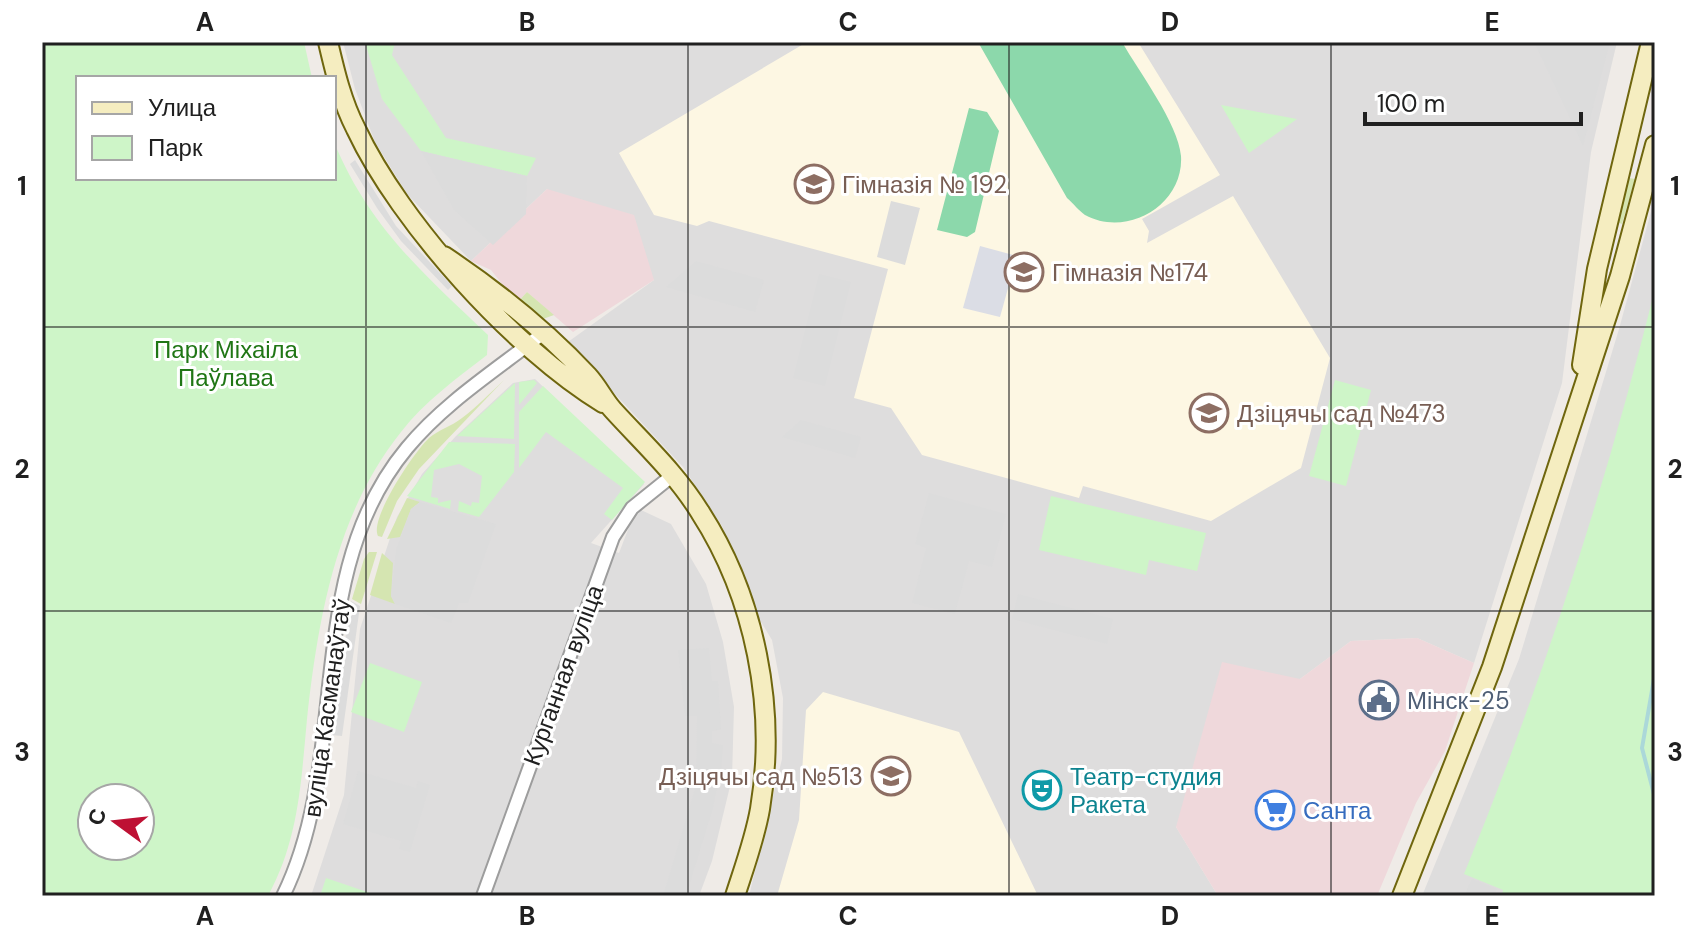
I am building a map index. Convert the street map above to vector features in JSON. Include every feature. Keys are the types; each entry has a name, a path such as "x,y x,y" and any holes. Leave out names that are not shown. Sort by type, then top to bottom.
{"main road":[{"path":"328,42 345,104 367,150 418,227 467,287 535,339 581,390 612,409 673,475 719,543 737,587 760,672 767,736 760,810 735,896"},
{"path":"1573,419 1597,269 1651,42"},
{"path":"1631,126 1655,133"},
{"path":"1402,896 1492,667 1620,276 1655,145"}],"street":[{"name":"вуліца Касманаўтаў","path":"283,896 307,836 318,791 335,619 365,522 384,483 413,441 496,367 535,339"},
{"name":"Курганная вуліца","path":"483,896 613,537 632,508 673,475"}],"shaded area":[{"path":"343,42 1617,42 1591,152 1562,383 1474,663 1417,638 1351,641 1300,679 1176,827 1218,896 749,896 782,759 783,698 772,640 758,617 722,526 683,467 615,394 561,347 654,280 547,189 471,261 407,194 375,142 355,89"},
{"path":"807,42 1138,42 1220,175 1142,219 1149,231 1147,243 1233,196 1330,358 1301,468 1211,521 1083,486 1079,498 922,455 891,408 854,398 888,269 709,221 697,226 654,215 619,153"},
{"path":"1536,42 1610,42 1583,146 1536,46"},
{"path":"421,151 527,176 526,214 493,245 454,210"},
{"path":"355,160 396,226 452,286 448,290 401,241 377,208 350,164"},
{"path":"547,189 634,215 654,280 573,332 527,292 517,303 491,270 471,261"},
{"path":"1655,197 1655,896 1422,896 1519,659 1619,329"},
{"path":"891,201 920,208 905,265 877,257"},
{"path":"980,246 1017,256 1000,317 963,308"},
{"path":"696,261 764,280 755,312 666,287"},
{"path":"819,274 851,282 825,386 793,378"},
{"path":"535,379 644,484 591,543 619,553 629,527 641,510 671,524 706,584 723,642 734,707 732,778 712,861 699,896 311,896 344,795 360,629 397,517 422,474 456,436 513,383"},
{"path":"801,420 861,437 855,458 782,437"},
{"path":"929,493 1006,514 992,567 969,561 955,614 912,603 926,548 915,544"},
{"path":"420,502 496,524 468,603 459,603 451,623 395,604 391,596 396,550 411,509"},
{"path":"1018,594 1113,619 1107,644 1012,619"},
{"path":"351,601 360,606 342,736 331,735"},
{"path":"1417,638 1474,663 1445,751 1416,803 1377,896 1218,896 1176,827 1222,662 1300,679 1351,641"},
{"path":"709,648 712,681 718,681 721,729 712,731 712,743 723,745 721,769 713,808 686,896 663,896 696,785 697,716 685,716 678,650"},
{"name":"Дзіцячы сад №513","path":"823,692 959,732 1038,896 777,896 799,820 806,710"},
{"path":"358,771 416,788 418,781 430,785 410,852 399,849 401,841 343,824"},
{"path":"1472,879 1497,889 1494,896 1464,896"}],"green space":[{"name":"Парк Міхаіла Паўлава","path":"42,42 304,42 312,76 76,76 76,180 336,180 336,146 348,172 381,224 420,269 488,335 487,355 430,401 401,432 360,497 346,532 324,606 297,810 278,875 268,896 42,896"},
{"path":"365,42 395,42 392,55 446,138 536,158 527,176 421,151 382,99"},
{"path":"978,42 1122,42 1165,113 1178,143 1181,156 1179,174 1163,202 1135,219 1118,222 1101,221 1085,215 1067,198"},
{"path":"1221,105 1297,119 1249,153"},
{"path":"969,108 987,112 999,131 975,232 967,237 937,230"},
{"path":"1629,178 1635,179 1622,224 1617,222"},
{"path":"1655,289 1655,896 1502,896 1503,890 1464,874 1520,731 1570,585 1615,438"},
{"path":"527,292 554,315 540,320 517,303"},
{"path":"504,380 419,469 397,501 382,537 378,536 377,527 386,501 422,446 433,435 468,414"},
{"path":"534,380 537,383 519,405 519,382"},
{"path":"1335,380 1371,390 1346,486 1309,476"},
{"path":"515,383 514,439 457,436"},
{"path":"543,386 645,482 612,520 604,514 623,488 546,432 519,468 519,412"},
{"path":"449,442 515,444 514,472 479,517 458,511 459,501 471,506 472,502 479,503 482,476 459,464 434,470 431,497 438,498 438,503 451,500 450,509 407,496"},
{"path":"1051,496 1206,533 1197,571 1149,560 1146,575 1039,550"},
{"path":"407,498 420,502 411,509 400,537 387,539"},
{"path":"369,552 377,552 361,604 352,599"},
{"path":"382,553 393,563 391,596 395,604 370,595"},
{"path":"370,663 422,682 404,732 351,712"},
{"path":"326,878 379,896 320,896"}],"waterway":[{"path":"1655,673 1642,748 1655,798"}],"place":[{"name":"Гімназія № 192","path":"814,184"},
{"name":"Гімназія №174","path":"1024,272"},
{"name":"Дзіцячы сад №473","path":"1209,413"},
{"name":"Мінск-25","path":"1379,700"},
{"name":"Дзіцячы сад №513","path":"891,776"},
{"name":"Театр-студия Ракета","path":"1042,790"},
{"name":"Санта","path":"1275,810"}]}
